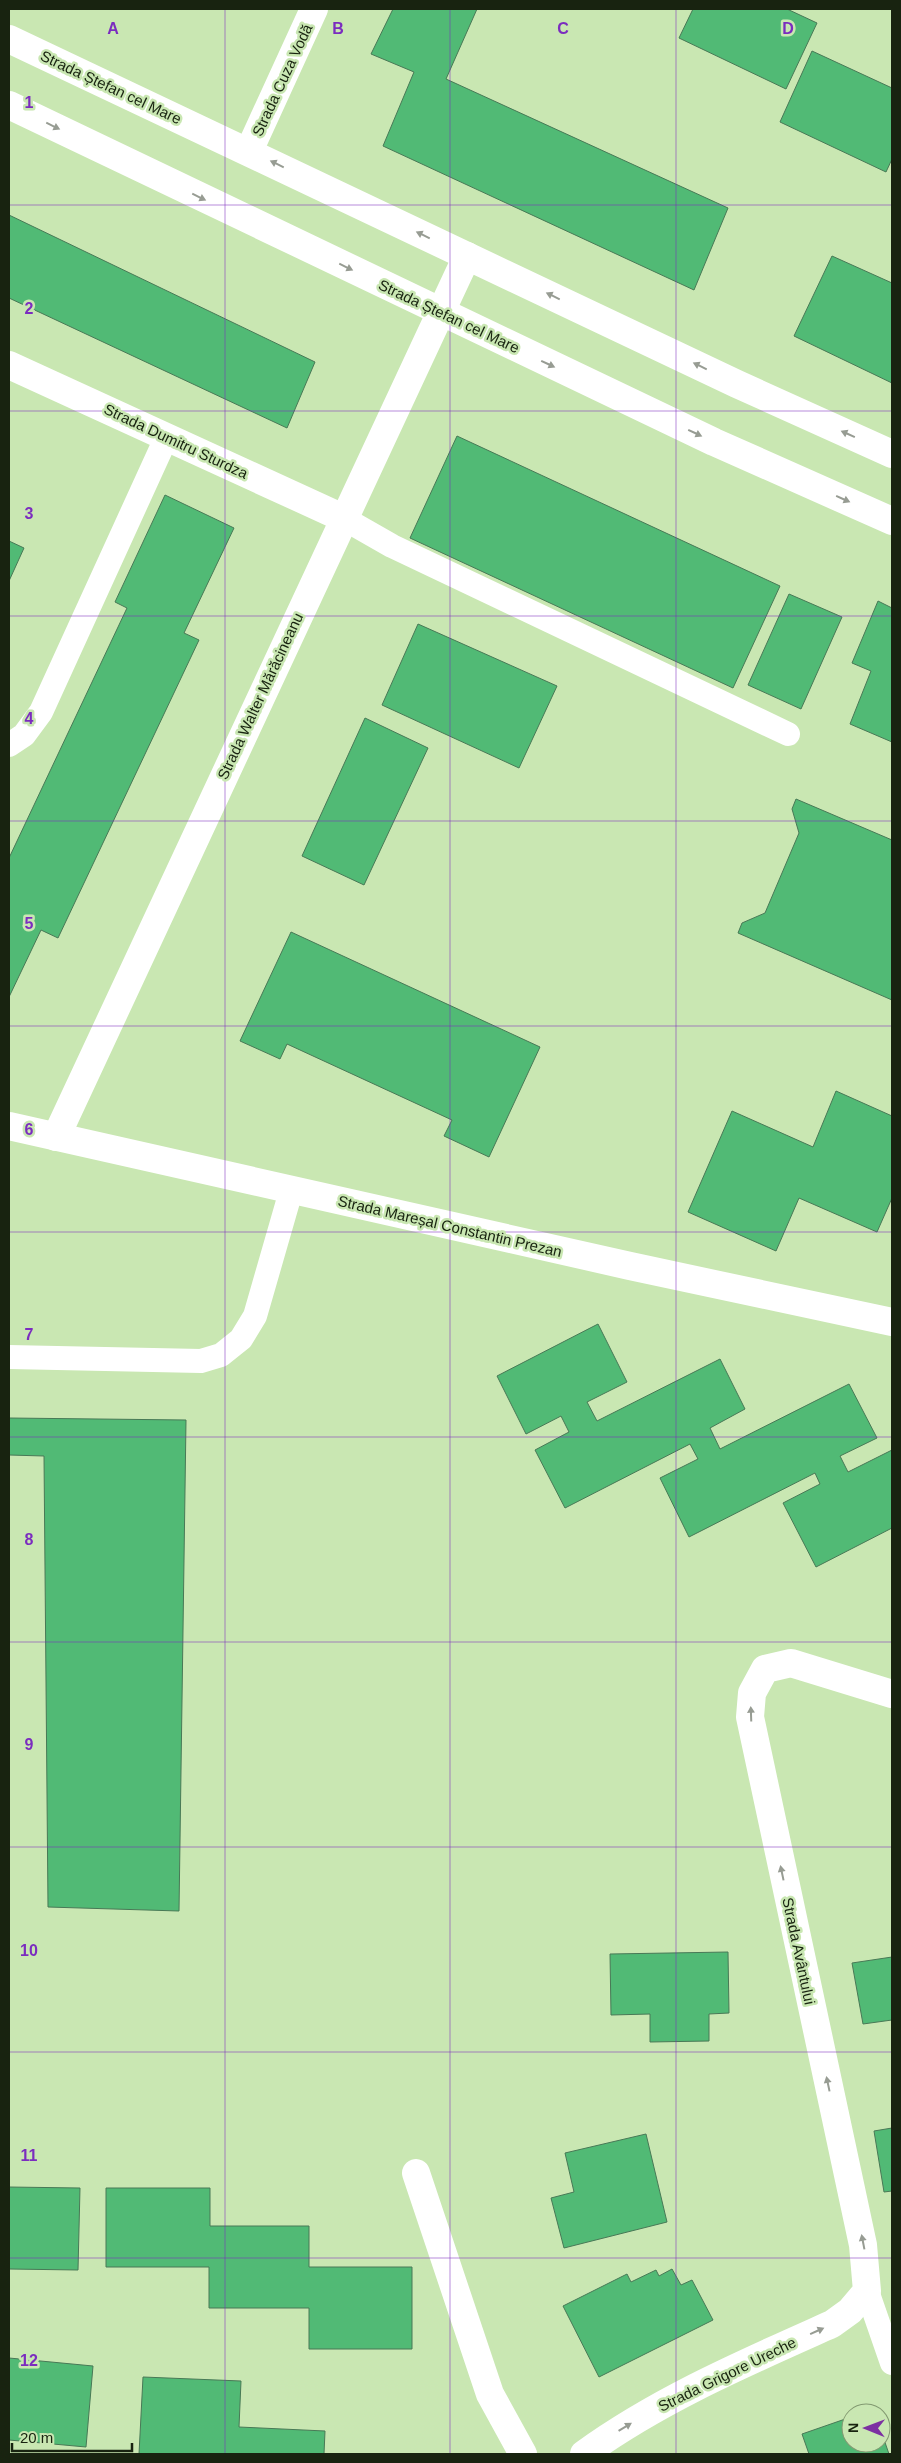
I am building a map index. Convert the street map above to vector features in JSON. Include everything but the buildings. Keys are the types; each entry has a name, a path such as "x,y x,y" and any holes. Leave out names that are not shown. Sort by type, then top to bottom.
{"street":[{"name":"Strada Cuza Vodă","path":"249,151 314,9"},
{"name":"Strada Ștefan cel Mare","path":"9,39 249,151 737,384 892,454"},
{"name":"Strada Ștefan cel Mare","path":"9,105 714,442 892,521"},
{"name":"Strada Walter Mărăcineanu","path":"56,1137 343,518 467,256"},
{"name":"Strada Dumitru Sturdza","path":"9,365 343,518"},
{"name":"Strada Mareșal Constantin Prezan","path":"9,1126 892,1322"},
{"name":"Strada Avântului","path":"867,2291 864,2246 750,1717 752,1693 765,1669 791,1663 892,1694"},
{"path":"416,2173 490,2394 523,2454"},
{"name":"Strada Grigore Ureche","path":"584,2454 679,2395 832,2324 850,2311 867,2291"}],"lane":[{"path":"9,745 24,735 41,712 167,436"},
{"path":"343,518 392,546 788,734"},
{"path":"9,1358 201,1361 221,1355 241,1339 255,1316 291,1190"},
{"name":"Strada Avântului","path":"867,2291 892,2363"}]}
